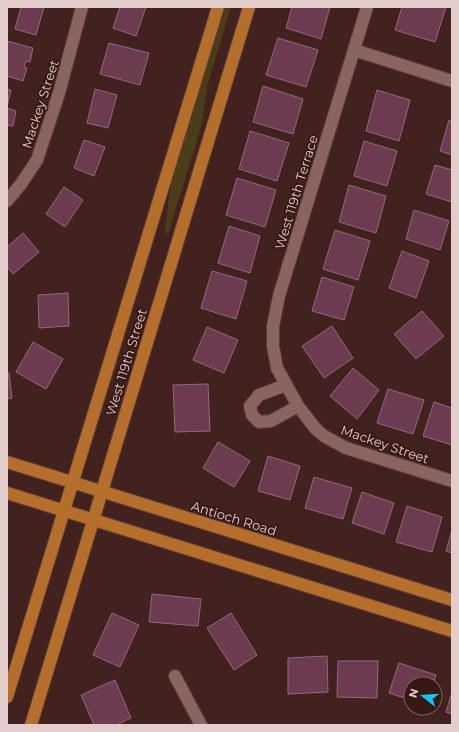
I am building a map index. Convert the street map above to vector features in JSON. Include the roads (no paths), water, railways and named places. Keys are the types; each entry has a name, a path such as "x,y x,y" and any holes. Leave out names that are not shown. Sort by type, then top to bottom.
{"main road":[{"name":"West 119th Street","path":"7,697 218,7"},
{"name":"West 119th Street","path":"31,725 249,7"},
{"name":"Antioch Road","path":"7,462 452,600"},
{"path":"7,493 452,632"}],"street":[{"name":"Mackey Street","path":"7,201 21,184 36,160 60,93 82,7"},
{"name":"West 119th Terrace","path":"298,406 277,368 273,346 273,326 275,314 279,296 367,7"},
{"path":"354,50 452,81"},
{"path":"286,385 259,395 250,406 252,415 259,422 270,421 298,406"},
{"name":"Mackey Street","path":"298,406 315,428 346,448 452,481"},
{"path":"175,676 201,725"}]}
